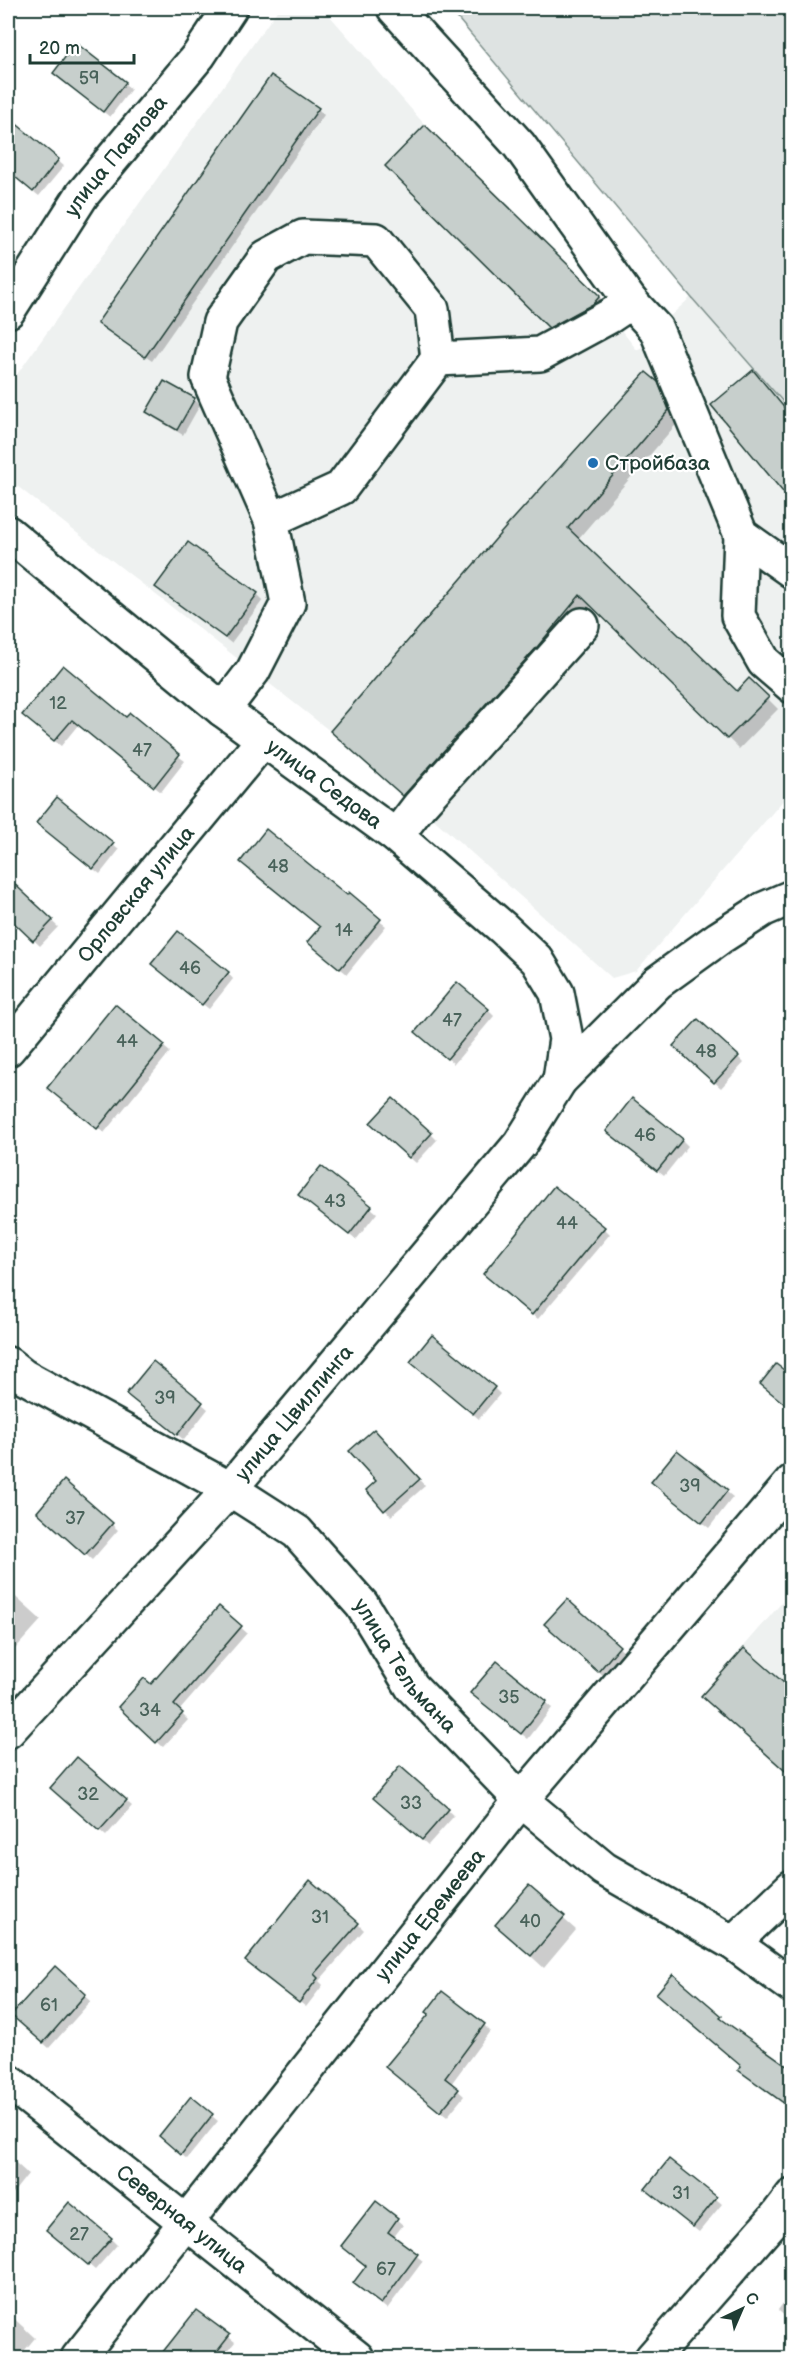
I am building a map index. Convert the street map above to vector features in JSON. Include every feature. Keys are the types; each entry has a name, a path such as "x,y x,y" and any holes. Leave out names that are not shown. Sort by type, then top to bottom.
{"street":[{"name":"улица Павлова","path":"8,311 82,195 199,55 230,8"},
{"path":"394,8 519,145 631,302 656,329 741,535 738,616 764,662 792,686"},
{"path":"223,710 253,671 288,603 271,520 208,377 220,322 266,257 303,237 376,240 432,309 438,359 341,488 271,520"},
{"path":"438,359 540,354 631,302"},
{"name":"улица Седова","path":"8,533 223,710 396,836 537,960 557,993 566,1039 560,1080"},
{"path":"741,535 792,571"},
{"path":"396,836 419,806 582,625"},
{"name":"Орловская улица","path":"8,1049 264,739"},
{"path":"560,1080 658,982 764,909 792,897"},
{"name":"улица Цвиллинга","path":"8,1731 230,1489 519,1144 560,1080"},
{"name":"улица Тельмана","path":"8,1364 23,1376 230,1489 297,1532 362,1605 412,1687 521,1800 604,1869 733,1943 792,1986"},
{"name":"улица Еремеева","path":"78,2358 187,2224 521,1800 792,1482"},
{"path":"733,1943 792,1887"},
{"name":"Северная улица","path":"8,2080 357,2358"},
{"path":"652,2358 792,2196"}],"shaded area":[{"path":"279,8 323,8 425,125 600,296 610,316 637,350 650,342 656,329 691,297 791,411 791,801 786,797 636,971 612,978 419,806 409,800 330,731 8,479 8,387"},
{"path":"449,8 791,8 791,411 691,297"},
{"path":"791,1592 791,1777 701,1696"}],"building":[{"path":"76,43 126,82 103,112 53,73"},
{"path":"271,75 319,108 145,357 97,323"},
{"path":"8,117 59,159 33,192 8,171"},
{"path":"425,125 600,296 593,304 549,328 385,166"},
{"path":"753,370 792,417 792,503 711,405"},
{"path":"646,372 658,382 669,410 568,528 737,691 749,678 769,697 727,739 580,595 538,646 403,796 330,731 506,527"},
{"path":"164,381 195,398 177,430 146,412"},
{"path":"188,542 258,593 225,638 155,587"},
{"path":"63,665 126,717 130,713 180,754 154,787 72,720 54,741 22,715"},
{"path":"57,797 114,843 93,869 36,823"},
{"path":"266,829 347,895 349,892 381,919 340,969 307,942 320,927 240,862"},
{"path":"8,878 53,920 33,941 8,917"},
{"path":"178,931 229,972 202,1005 151,964"},
{"path":"457,982 489,1009 447,1059 415,1032"},
{"path":"115,1004 165,1045 97,1129 47,1088"},
{"path":"698,1019 739,1056 714,1083 673,1046"},
{"path":"393,1098 432,1133 409,1158 370,1123"},
{"path":"632,1098 683,1139 657,1171 606,1131"},
{"path":"321,1166 372,1206 349,1235 298,1195"},
{"path":"554,1186 605,1227 532,1315 483,1274"},
{"path":"432,1335 495,1387 473,1414 410,1362"},
{"path":"153,1361 203,1402 177,1435 126,1394"},
{"path":"776,1364 792,1376 792,1410 760,1384"},
{"path":"374,1429 420,1479 384,1511 366,1490 376,1481 349,1451"},
{"path":"677,1450 728,1490 702,1523 651,1482"},
{"path":"64,1480 113,1523 85,1555 37,1512"},
{"path":"567,1599 620,1646 598,1672 544,1624"},
{"path":"219,1606 242,1626 174,1705 183,1713 156,1743 118,1707 144,1678 151,1684"},
{"path":"744,1648 792,1690 792,1777 701,1696"},
{"path":"497,1661 547,1701 521,1734 470,1693"},
{"path":"77,1757 127,1800 99,1831 50,1788"},
{"path":"400,1766 449,1809 422,1840 373,1798"},
{"path":"310,1880 359,1923 314,1974 318,1978 299,2003 245,1961"},
{"path":"529,1885 565,1916 531,1956 495,1925"},
{"path":"55,1966 86,1994 43,2043 11,2015"},
{"path":"673,1974 722,2016 720,2018 792,2069 792,2109 738,2070 741,2066 656,1994"},
{"path":"442,1991 485,2024 445,2078 459,2089 440,2112 385,2067 429,2014 426,2012"},
{"path":"191,2096 213,2114 181,2155 159,2136"},
{"path":"669,2159 717,2197 693,2227 645,2189"},
{"path":"376,2201 398,2218 388,2232 418,2254 381,2304 353,2283 366,2266 341,2246"},
{"path":"69,2202 112,2238 88,2265 46,2230"},
{"path":"196,2310 230,2335 212,2358 158,2358"}],"place":[{"name":"Стройбаза","path":"593,463"}]}
